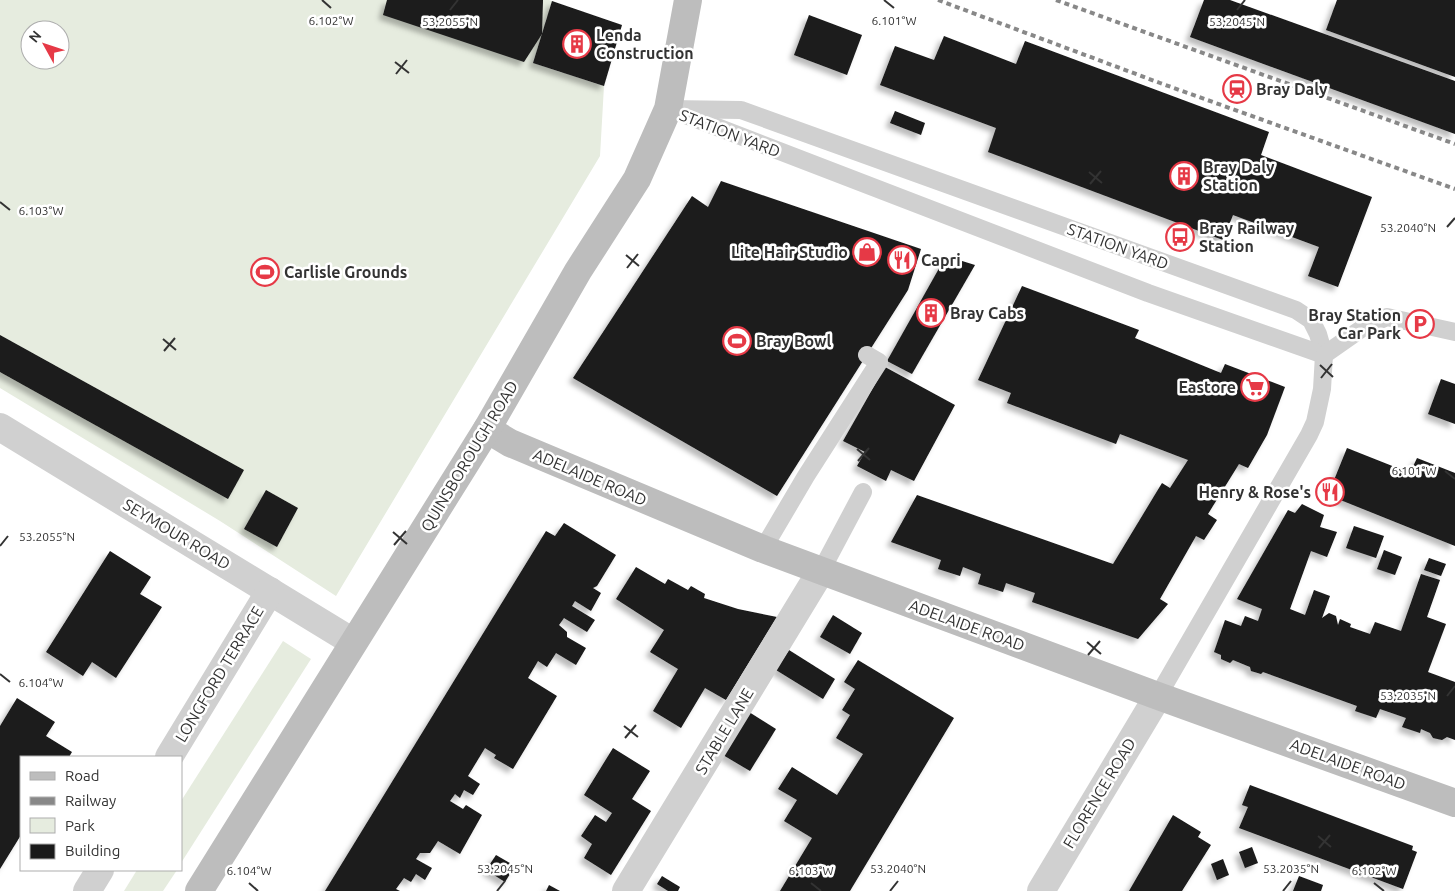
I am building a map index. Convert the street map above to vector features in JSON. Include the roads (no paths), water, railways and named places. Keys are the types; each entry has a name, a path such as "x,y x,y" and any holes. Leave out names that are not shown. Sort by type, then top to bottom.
{"main road":[{"name":"QUINSBOROUGH ROAD","path":"199,891 487,429 578,271 637,179 668,108 688,0"},
{"name":"ADELAIDE ROAD","path":"487,429 510,443 763,549 1158,696 1455,803"}],"street":[{"name":"SEYMOUR ROAD","path":"0,427 353,642"},
{"name":"STABLE LANE","path":"626,891 821,571"},
{"name":"LONGFORD TERRACE","path":"170,756 270,591"},
{"name":"FLORENCE ROAD","path":"1041,891 1158,696"},
{"path":"87,891 99,871"}],"lane":[{"name":"STATION YARD","path":"668,108 740,110 1296,310 1311,320 1318,334 1324,355 1322,389 1315,422 1158,696"},
{"name":"STATION YARD","path":"668,108 1148,293 1324,355"},
{"path":"1324,355 1364,327 1387,316 1455,332"},
{"path":"763,549 806,476 879,362 867,355"},
{"path":"821,571 863,492"}],"railway":[{"path":"938,0 1160,83 1455,189"},
{"path":"1056,0 1455,144"}],"place":[{"name":"Lenda Construction","path":"577,44"},
{"name":"Bray Daly","path":"1237,89"},
{"name":"Bray Daly Station","path":"1184,176"},
{"name":"Bray Railway Station","path":"1180,237"},
{"name":"Lite Hair Studio","path":"867,252"},
{"name":"Capri","path":"902,260"},
{"name":"Carlisle Grounds","path":"265,272"},
{"name":"Bray Cabs","path":"931,313"},
{"name":"Bray Station Car Park","path":"1420,324"},
{"name":"Bray Bowl","path":"737,341"},
{"name":"Eastore","path":"1255,387"},
{"name":"Henry & Rose's","path":"1330,492"}]}
